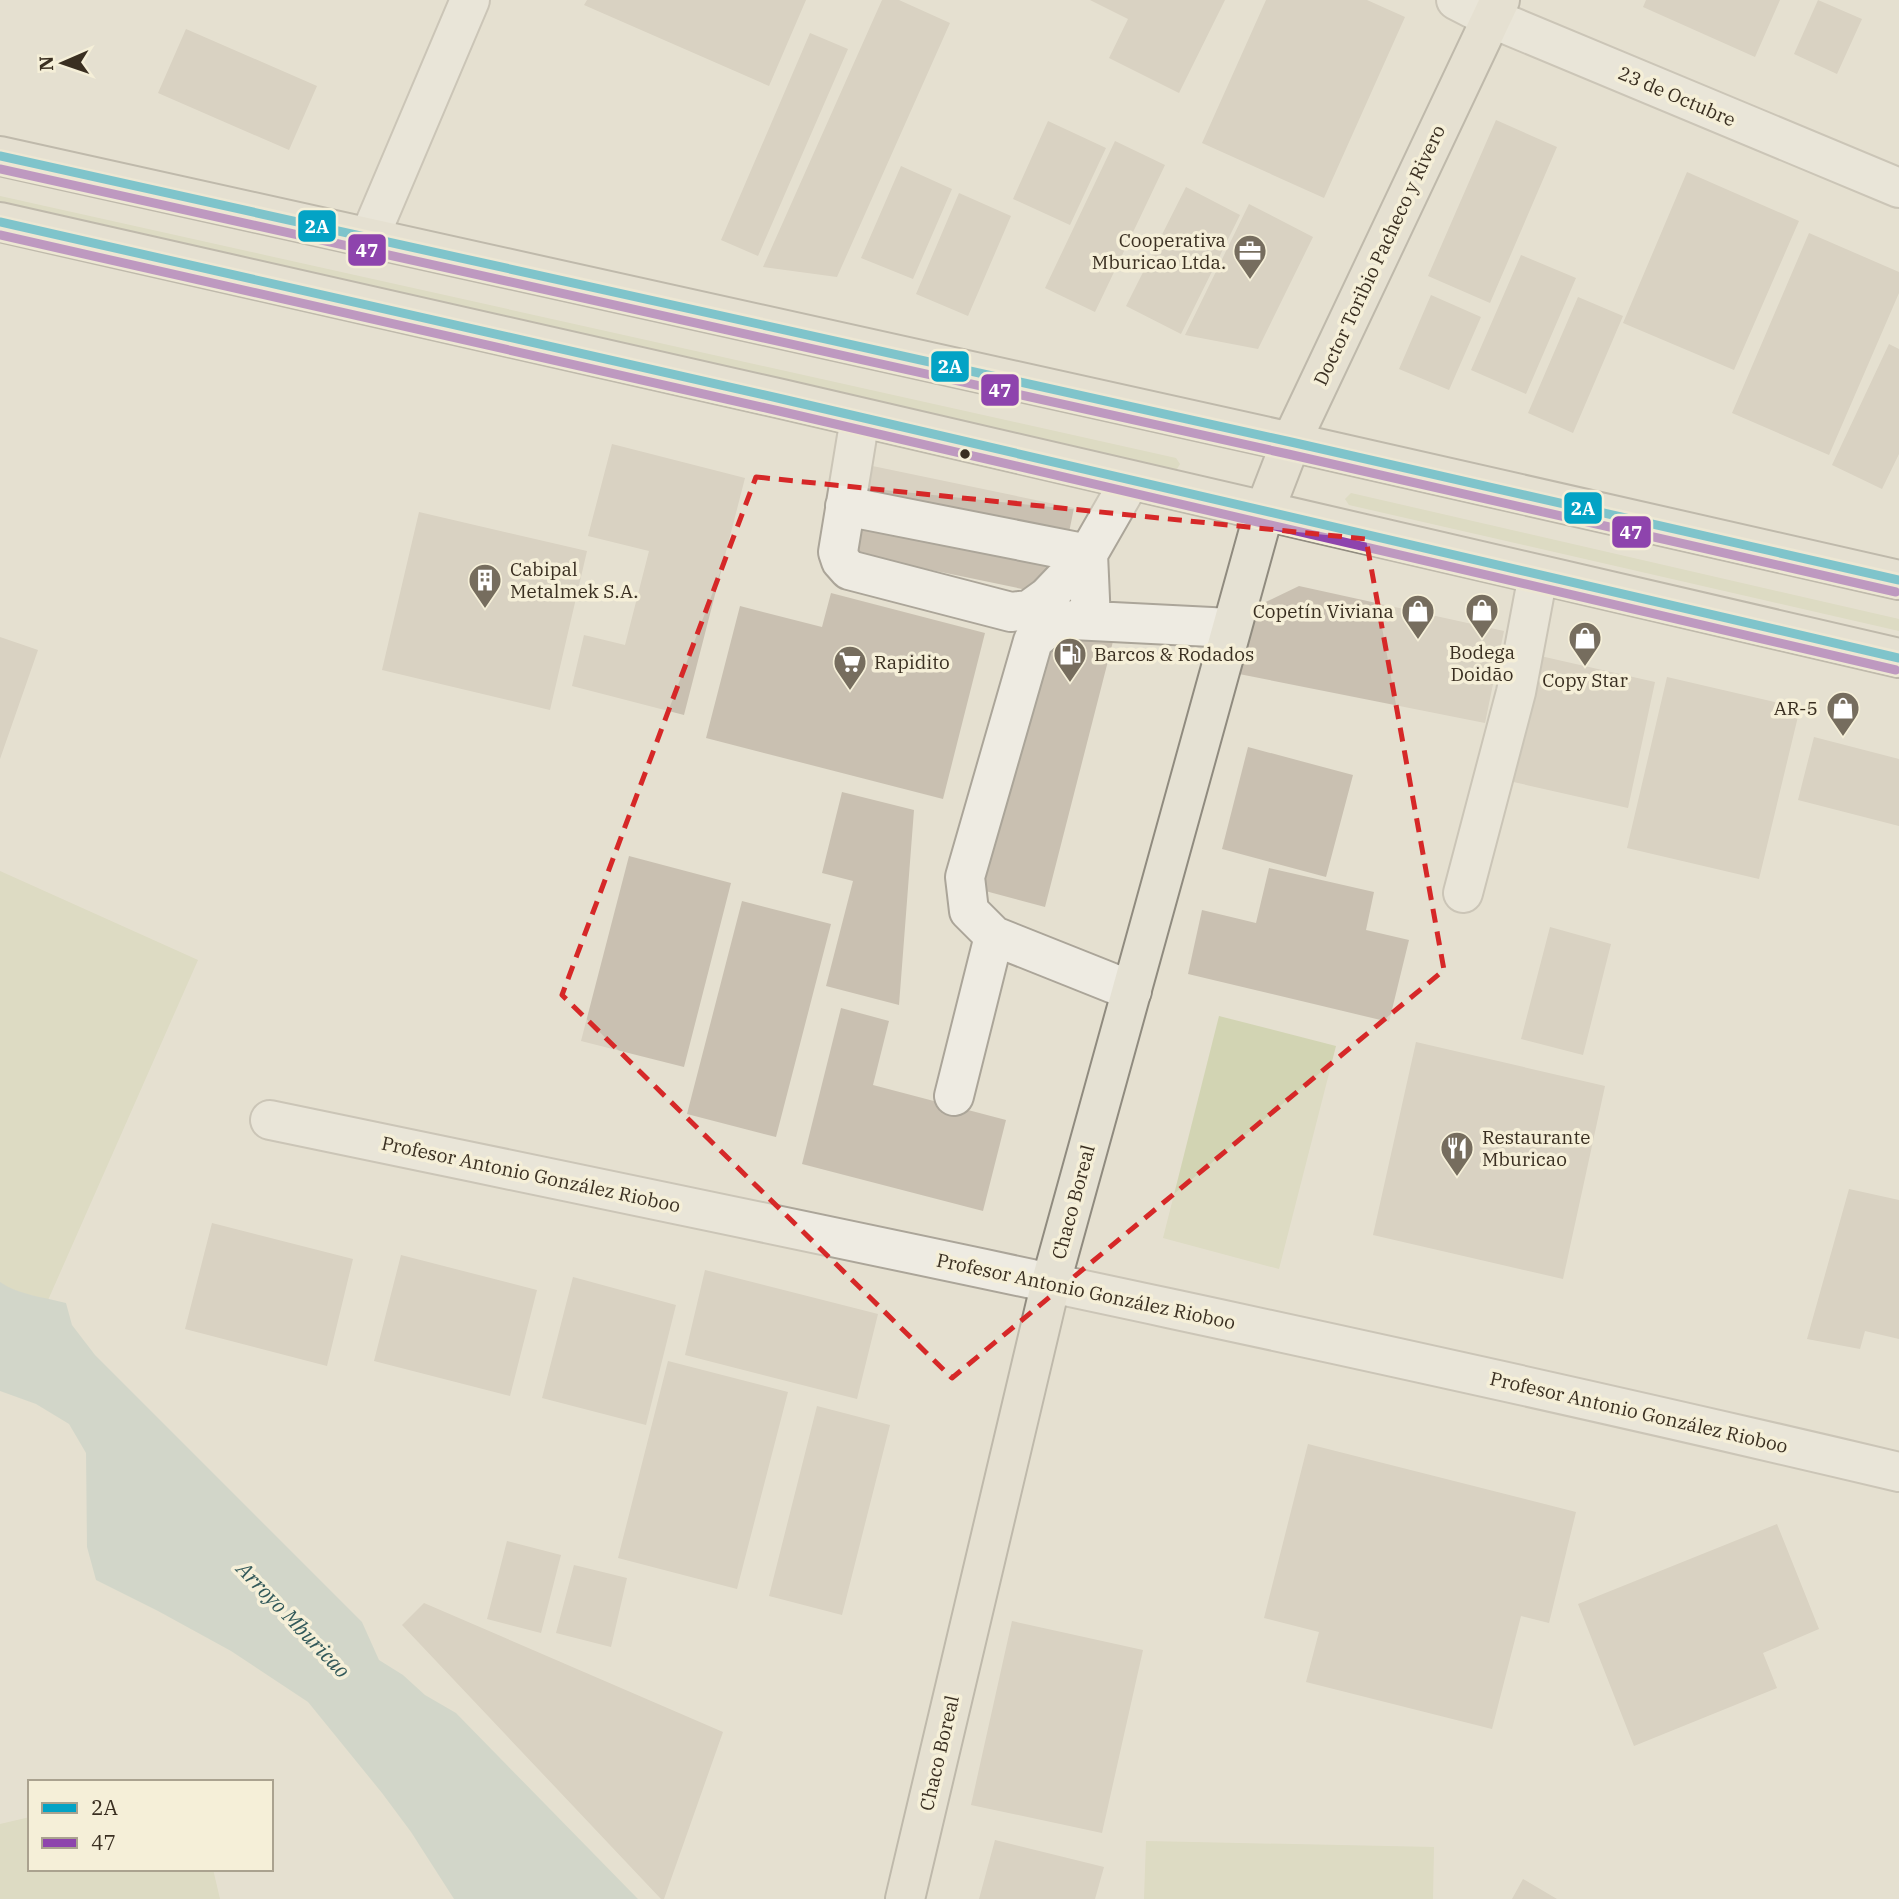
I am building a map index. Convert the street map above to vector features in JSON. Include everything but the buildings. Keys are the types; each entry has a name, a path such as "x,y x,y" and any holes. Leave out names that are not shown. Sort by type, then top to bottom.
{"main road":[{"name":"Doctor Toribio Pacheco y Rivero","path":"1264,512 1291,442 1496,9"},
{"path":"0,156 1291,442 1899,580"},
{"path":"0,222 1899,658"},
{"name":"Chaco Boreal","path":"905,1899 1051,1282 1264,512"}],"street":[{"path":"369,238 470,0"},
{"name":"23 de Octubre","path":"1456,0 1496,9 1899,188"},
{"path":"860,418 838,552 841,561 849,570 1011,612 1029,610 1047,597 1088,554 1130,481"},
{"path":"845,506 1088,554"},
{"path":"1088,554 1091,621"},
{"path":"1463,892 1516,692 1538,575"},
{"path":"1132,991 994,936 969,911 965,877 1033,641 1050,626 1073,620 1231,628"},
{"path":"954,1096 994,936"},
{"name":"Profesor Antonio González Rioboo","path":"270,1120 1051,1282 1695,1424 1899,1472"}],"highlighted area":[{"path":"756,477 1366,539 1444,970 952,1378 562,995"}],"green space":[{"path":"0,196 1176,458 1180,464 1174,470 0,208"},
{"path":"1351,493 1899,619 1899,631 1349,505 1345,499"},
{"path":"0,871 198,960 41,1316 0,1297"},
{"path":"1219,1016 1336,1046 1279,1269 1163,1238"},
{"path":"28,1817 28,1871 213,1871 220,1899 0,1899 0,1824"},
{"path":"1146,1841 1434,1847 1433,1899 1144,1899"}],"water":[{"name":"Arroyo Mburicao","path":"0,1282 23,1293 66,1303 72,1325 95,1355 362,1622 379,1660 403,1675 425,1695 456,1713 638,1899 454,1899 411,1832 308,1702 231,1651 96,1580 87,1547 86,1453 69,1424 36,1404 0,1391"}],"transit line":[{"name":"2A","path":"0,156 1291,442 1899,580"},
{"name":"47","path":"0,169 1288,454 1896,592"},
{"name":"2A","path":"0,222 782,399 1899,658"},
{"name":"47","path":"0,235 779,411 1896,670"}],"place":[{"name":"Cooperativa Mburicao Ltda.","path":"1250,281"},
{"name":"Cabipal Metalmek S.A.","path":"485,610"},
{"name":"Bodega Doidão","path":"1482,640"},
{"name":"Copetín Viviana","path":"1418,641"},
{"name":"Copy Star","path":"1585,668"},
{"name":"Barcos & Rodados","path":"1070,684"},
{"name":"Rapidito","path":"850,692"},
{"name":"AR-5","path":"1843,738"},
{"name":"Restaurante Mburicao","path":"1457,1178"}]}
